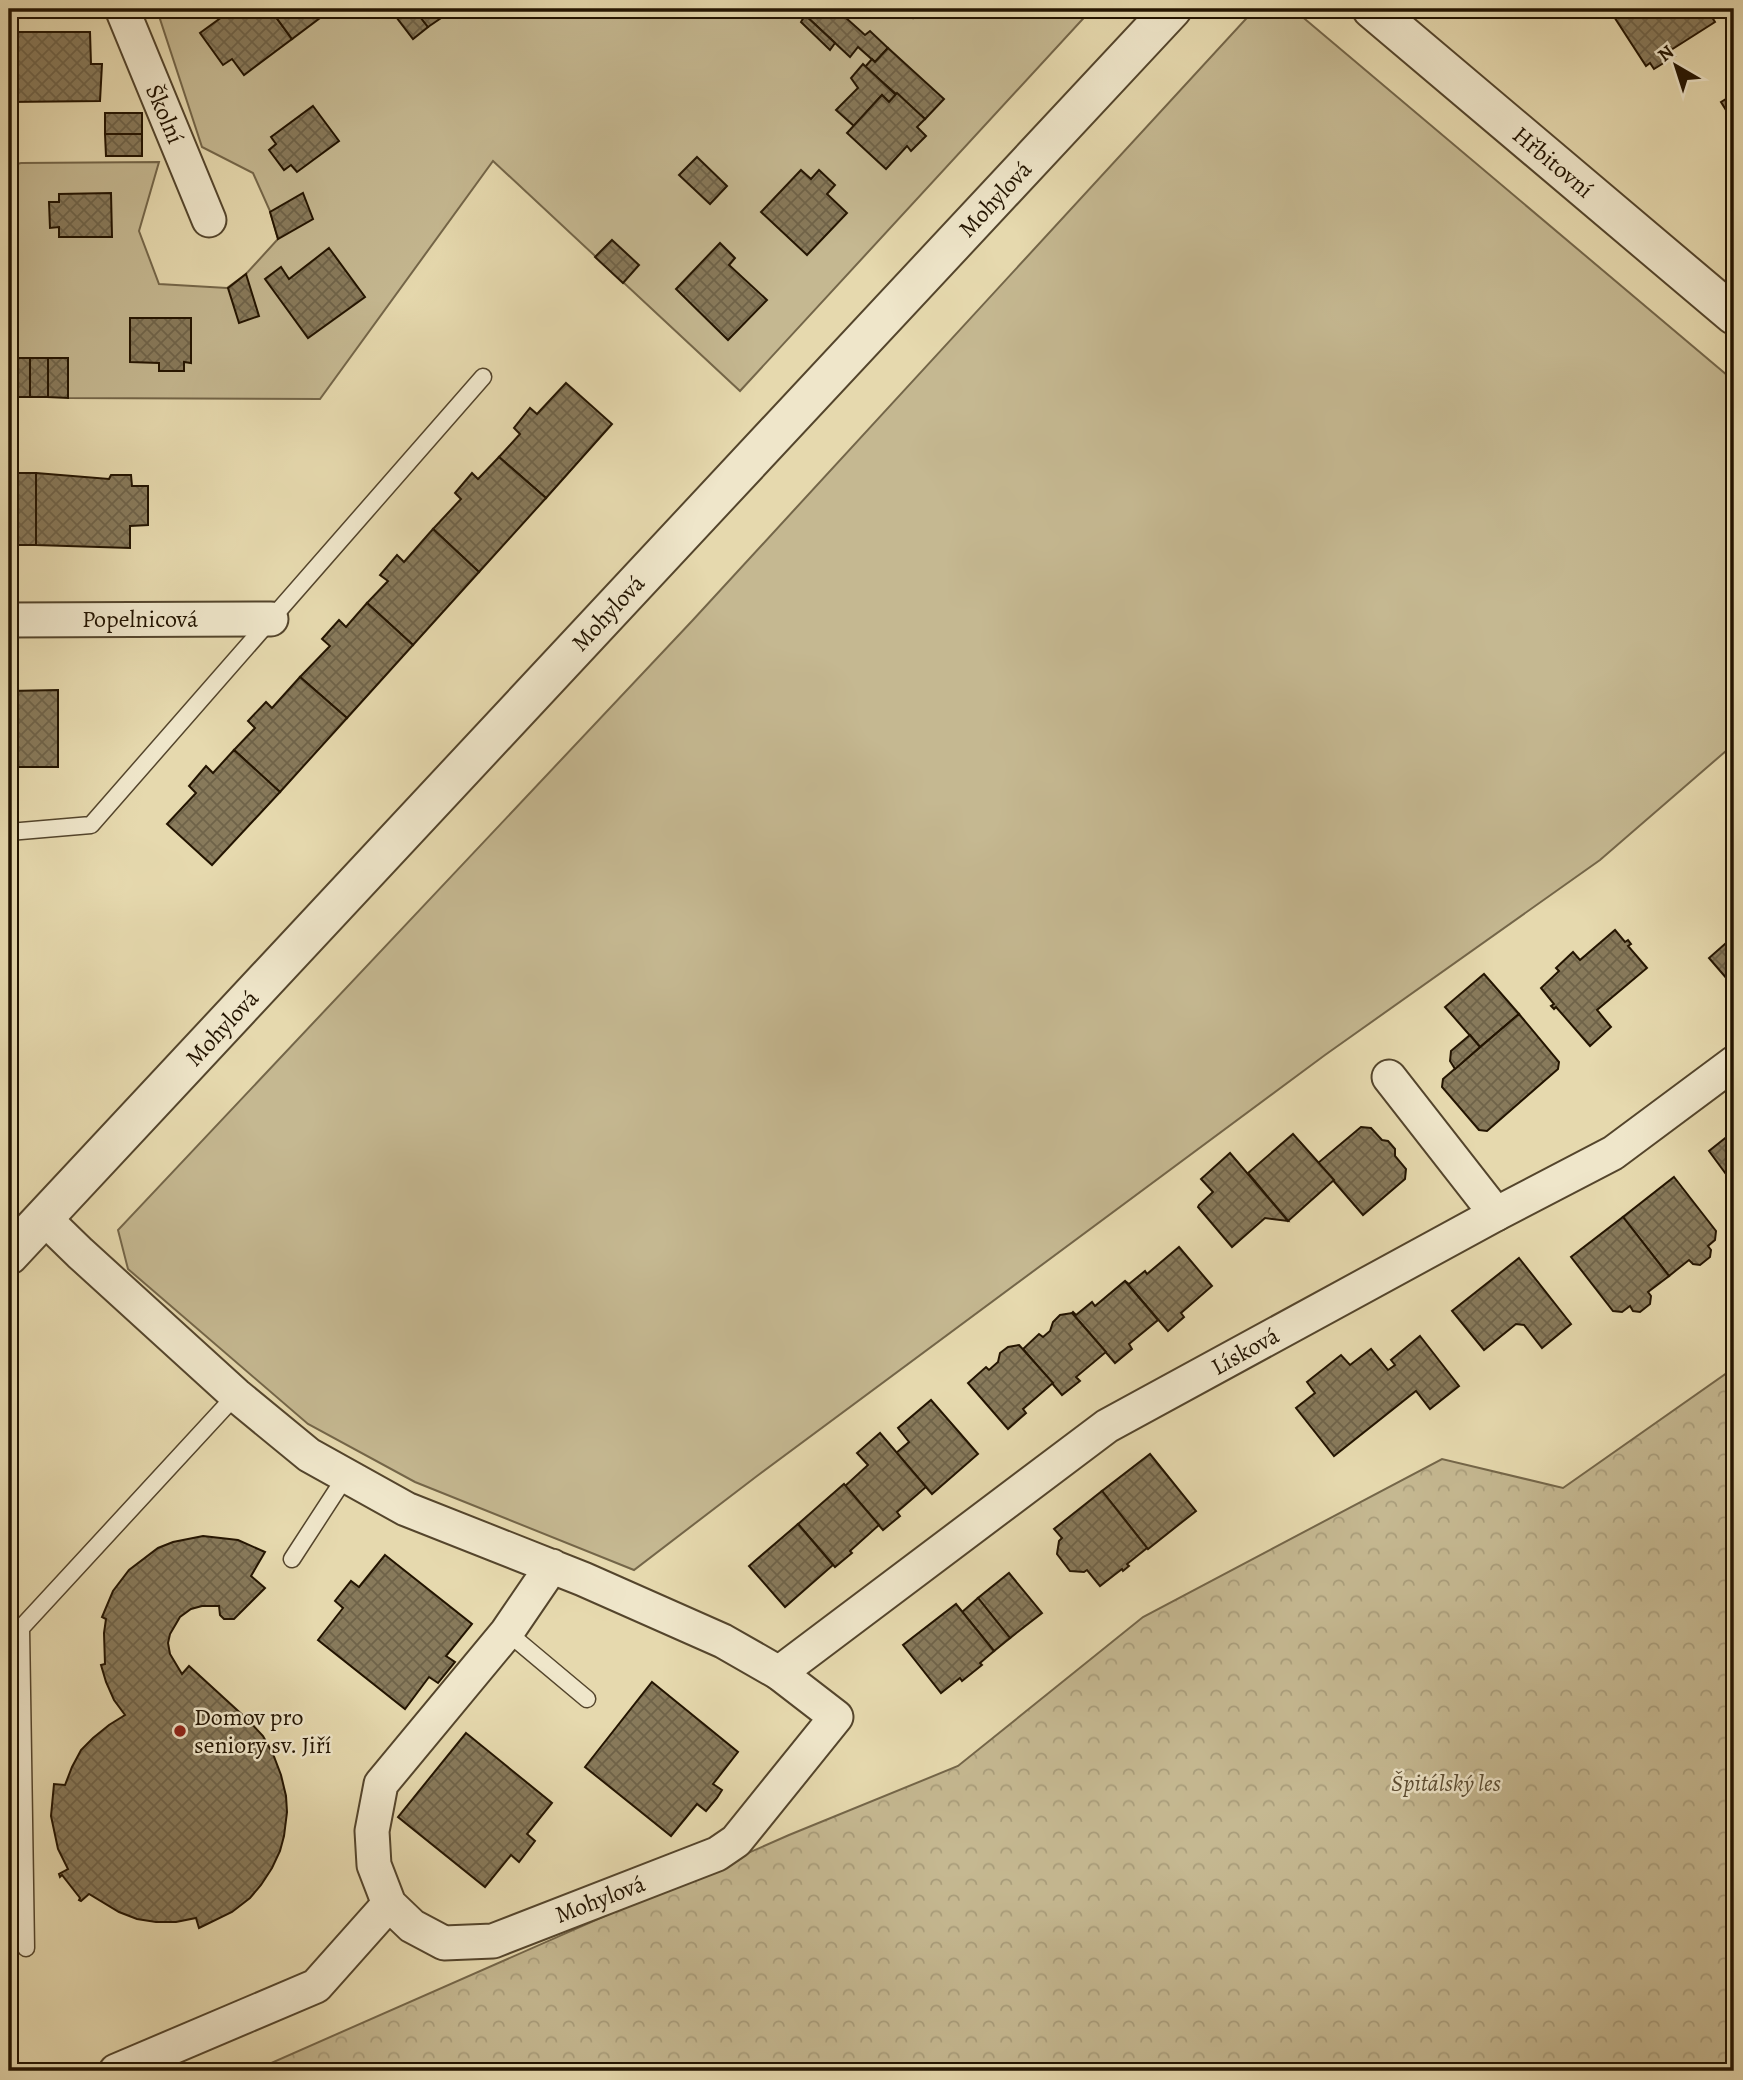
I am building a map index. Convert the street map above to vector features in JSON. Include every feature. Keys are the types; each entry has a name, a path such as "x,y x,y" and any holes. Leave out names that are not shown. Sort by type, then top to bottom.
{"street":[{"name":"Školní","path":"121,9 209,220"},
{"name":"Mohylová","path":"9,1255 1172,9"},
{"name":"Hřbitovní","path":"1372,9 1734,315"},
{"name":"Popelnicová","path":"9,620 271,619"},
{"name":"Lísková","path":"779,1673 1107,1426 1612,1153 1734,1063"},
{"path":"1388,1077 1496,1214"},
{"name":"Mohylová","path":"44,1218 236,1395 309,1455 406,1509 552,1566 723,1641 779,1673 836,1717 736,1841 717,1854 493,1941 444,1943 412,1926 389,1904 374,1865 372,1830 381,1784 507,1632 552,1566"},
{"path":"116,2071 316,1986 389,1904"}],"lane":[{"path":"9,832 91,825 483,377"},
{"path":"26,1948 21,1628 236,1395"},
{"path":"292,1559 346,1476"},
{"path":"507,1632 587,1699"}],"green space":[{"path":"173,9 1092,9 740,391 493,161 320,399 68,398 68,359 9,358 9,166 21,163 159,162 139,231 159,284 227,288 246,274 278,239 270,211 253,173 202,147 160,19"},
{"path":"1255,9 1293,9 1734,381 1734,744 1600,860 1325,1055 634,1570 415,1482 308,1424 128,1269 118,1230 692,621"},
{"name":"Špitálský les","path":"1734,1368 1734,2071 253,2071 789,1835 958,1766 1143,1617 1442,1459 1563,1488"}],"building":[{"path":"233,9 270,9 292,39 244,75 232,59 223,65 200,33"},
{"path":"270,9 332,9 292,39"},
{"path":"390,9 414,9 428,27 413,39"},
{"path":"414,9 438,9 444,16 428,27"},
{"path":"811,9 836,9 865,35 870,31 888,48 875,62 858,47 850,57 805,15"},
{"path":"845,9 859,9 853,16"},
{"path":"903,9 921,9 913,18"},
{"path":"1609,9 1707,9 1715,22 1671,50 1675,56 1654,69 1650,63 1646,66"},
{"path":"805,15 835,43 830,50 801,22"},
{"path":"9,32 90,32 91,64 102,64 100,101 9,102"},
{"path":"888,48 944,99 925,119 865,67 872,59 875,62"},
{"path":"863,64 896,95 889,102 882,95 854,126 836,110 858,88 851,78"},
{"path":"897,93 925,119 917,127 926,136 911,151 907,146 886,169 847,133 882,95 889,102"},
{"path":"1734,94 1734,123 1721,102"},
{"path":"313,106 339,141 297,172 291,165 284,170 269,150 276,144 271,137"},
{"path":"105,113 142,113 142,134 105,134"},
{"path":"105,134 142,134 142,156 106,156"},
{"path":"697,157 727,186 710,204 679,175"},
{"path":"801,170 811,179 819,170 835,185 827,194 847,213 807,255 761,212"},
{"path":"111,193 112,237 59,237 59,227 50,228 49,202 59,202 59,194"},
{"path":"303,193 313,219 278,239 270,212"},
{"path":"612,240 639,265 623,283 595,257"},
{"path":"720,243 735,258 729,265 767,300 728,340 676,289"},
{"path":"329,248 365,297 308,338 265,279 281,267 289,279"},
{"path":"246,274 259,316 239,323 228,288"},
{"path":"130,318 191,318 191,363 184,362 184,371 159,371 159,363 130,362"},
{"path":"11,358 11,397 9,397"},
{"path":"11,358 30,358 30,397 11,397"},
{"path":"30,358 48,358 48,397 30,397"},
{"path":"48,358 68,358 68,398 48,397"},
{"path":"566,383 612,424 546,498 499,457 520,434 514,428 530,408 537,414"},
{"path":"499,457 546,498 479,572 433,529 461,499 455,493 472,473 478,479"},
{"path":"9,473 36,473 36,545 9,545"},
{"path":"36,473 109,479 111,475 131,475 132,486 148,486 148,525 130,526 130,548 36,545"},
{"path":"433,529 479,572 413,645 367,603 388,581 380,575 397,555 404,562"},
{"path":"367,603 413,645 347,718 300,677 330,646 322,639 339,620 346,627"},
{"path":"300,677 347,718 280,792 234,750 255,728 248,721 266,702 272,708"},
{"path":"58,690 58,767 9,767 9,691"},
{"path":"234,750 280,792 212,865 167,824 196,793 189,786 206,766 213,773"},
{"path":"1615,930 1625,942 1628,940 1631,944 1628,946 1647,968 1597,1010 1611,1027 1590,1046 1556,1007 1554,1009 1551,1006 1554,1004 1541,988 1559,971 1556,968 1573,952 1580,960"},
{"path":"1734,936 1734,987 1709,958"},
{"path":"1484,974 1519,1014 1480,1047 1445,1007"},
{"path":"1519,1014 1559,1062 1558,1069 1487,1131 1479,1130 1442,1087 1443,1079"},
{"path":"1470,1035 1480,1047 1455,1069 1450,1061 1451,1051"},
{"path":"1361,1127 1371,1128 1382,1140 1388,1141 1395,1149 1395,1156 1406,1169 1405,1179 1363,1215 1318,1163"},
{"path":"1734,1131 1734,1185 1709,1151"},
{"path":"1293,1134 1334,1180 1288,1221 1248,1173"},
{"path":"1230,1153 1288,1221 1265,1218 1232,1247 1198,1207 1213,1192 1201,1179"},
{"path":"1674,1177 1716,1231 1715,1240 1708,1246 1711,1250 1710,1257 1700,1265 1689,1260 1669,1276 1623,1217"},
{"path":"1623,1217 1669,1276 1648,1292 1651,1296 1650,1304 1640,1312 1633,1311 1630,1306 1622,1312 1613,1311 1571,1257"},
{"path":"1179,1247 1212,1286 1181,1313 1184,1317 1168,1331 1125,1281 1129,1284 1145,1271 1147,1274"},
{"path":"1519,1258 1571,1324 1542,1348 1524,1325 1516,1324 1484,1350 1452,1311"},
{"path":"1125,1281 1158,1320 1129,1344 1132,1349 1115,1363 1072,1313 1076,1315 1092,1302 1095,1306"},
{"path":"1072,1313 1106,1352 1076,1377 1080,1381 1062,1395 1023,1349 1039,1334 1043,1337 1050,1331 1053,1322 1060,1315"},
{"path":"1420,1336 1459,1386 1430,1409 1416,1391 1334,1456 1296,1408 1315,1393 1307,1382 1341,1355 1350,1365 1371,1349 1388,1370 1395,1365 1391,1360"},
{"path":"1019,1345 1053,1383 1023,1409 1026,1413 1008,1429 968,1383 986,1367 989,1370 998,1362 1000,1353 1008,1347"},
{"path":"931,1400 978,1454 932,1494 896,1453 909,1442 898,1428"},
{"path":"880,1433 926,1487 897,1512 900,1516 883,1530 845,1486 868,1465 857,1453"},
{"path":"1150,1454 1196,1511 1148,1549 1102,1491"},
{"path":"844,1484 879,1525 835,1567 798,1524"},
{"path":"1102,1491 1147,1548 1127,1564 1129,1566 1123,1571 1122,1569 1100,1586 1087,1570 1070,1571 1057,1554 1062,1538 1054,1529"},
{"path":"798,1524 833,1565 785,1607 749,1566"},
{"name":"Domov pro seniory sv. Jiří","path":"203,1536 238,1540 265,1552 251,1576 265,1588 234,1619 224,1619 220,1615 219,1606 191,1609 180,1617 170,1634 170,1654 182,1674 189,1666 263,1736 281,1775 287,1812 280,1851 261,1885 232,1912 199,1928 196,1918 156,1922 119,1912 89,1894 79,1900 59,1874 68,1869 58,1849 51,1816 54,1784 65,1785 81,1750 109,1725 125,1715 114,1700 101,1665 105,1664 106,1619 102,1617 113,1591 129,1570 158,1548"},
{"path":"385,1555 472,1624 446,1656 455,1662 438,1683 429,1677 405,1709 318,1640 343,1608 335,1601 351,1581 359,1587"},
{"path":"1009,1573 1042,1613 1010,1638 978,1598"},
{"path":"978,1598 1010,1638 994,1651 962,1612"},
{"path":"956,1604 994,1651 962,1681 960,1678 941,1693 903,1645"},
{"path":"652,1682 738,1752 713,1784 722,1790 717,1798 706,1811 697,1804 671,1836 585,1767"},
{"path":"466,1733 552,1803 527,1834 535,1841 519,1862 511,1855 485,1887 398,1817"}],"place":[{"name":"Domov pro seniory sv. Jiří","path":"180,1731"}]}
